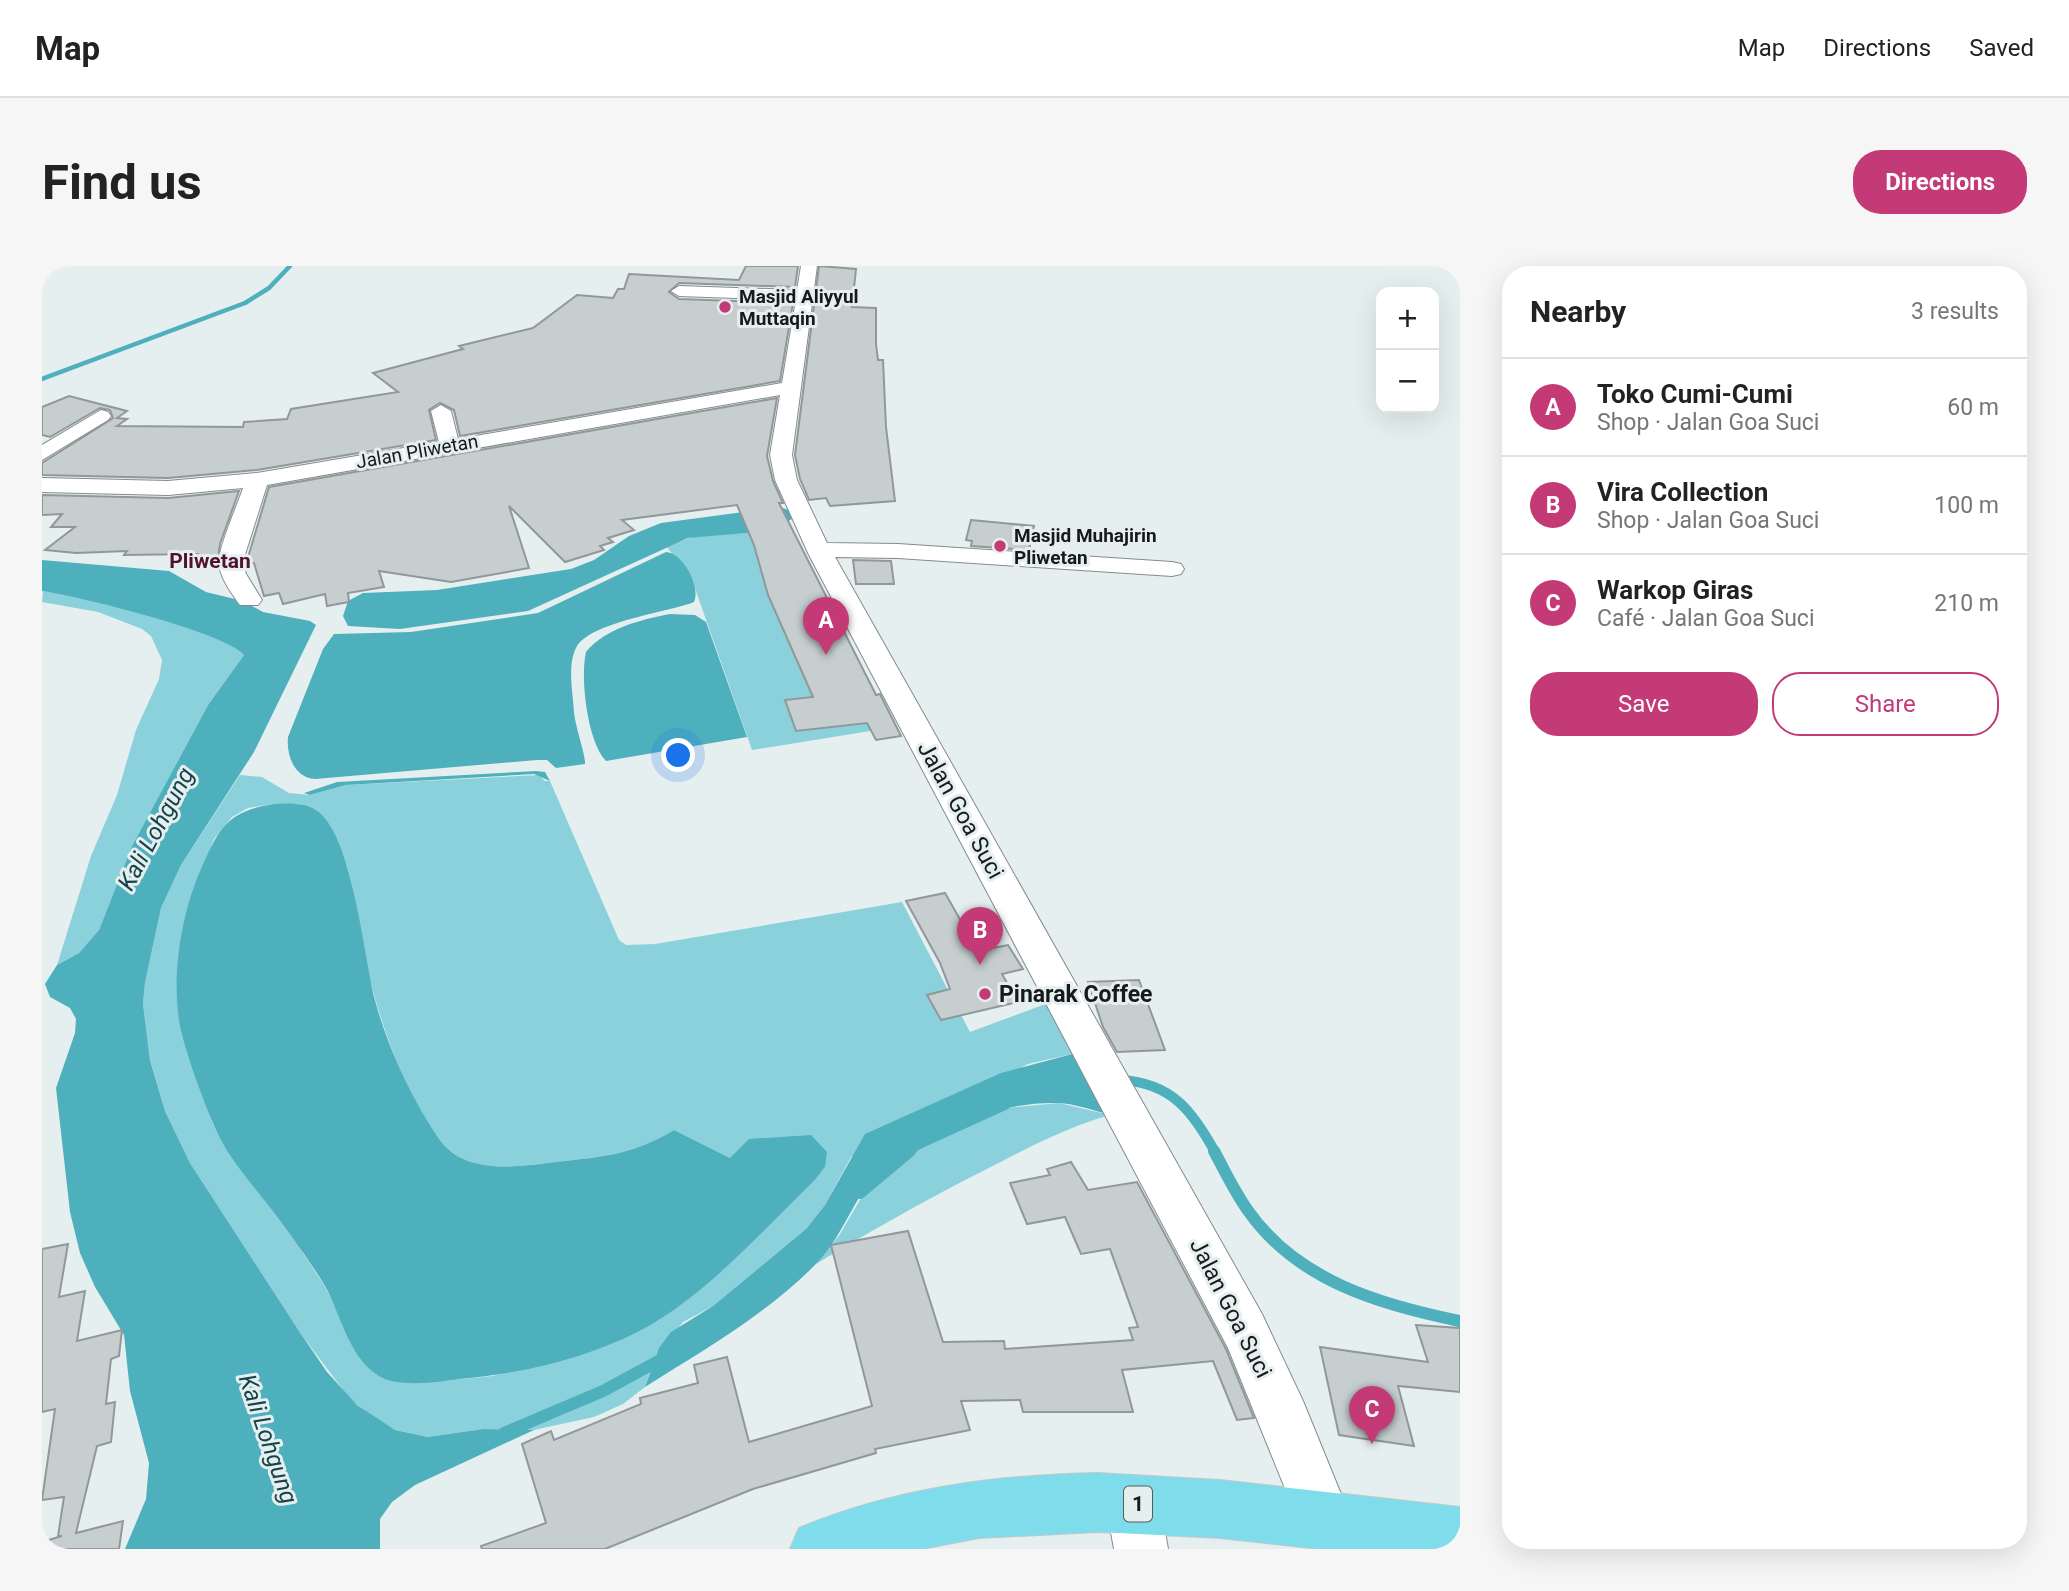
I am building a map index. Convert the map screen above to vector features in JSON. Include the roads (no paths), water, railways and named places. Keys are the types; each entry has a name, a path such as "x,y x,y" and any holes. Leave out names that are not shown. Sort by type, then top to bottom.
{"highway":[{"name":"1","path":"820,1549 936,1516 1024,1504 1137,1526 1460,1537"}],"street":[{"name":"Jalan Goa Suci","path":"809,266 781,447 786,480 818,550 1133,1124 1255,1352 1347,1532"},
{"path":"734,292 740,272"},
{"path":"679,291 804,295"},
{"name":"Jalan Pliwetan","path":"42,485 156,488 257,480 790,387"},
{"path":"441,411 450,446"},
{"path":"42,454 101,416"},
{"path":"249,600 234,574 231,561 257,480"},
{"path":"818,550 906,551 1172,569"}],"water":[{"path":"780,507 791,511 792,519 769,531 688,538 528,611 400,629 348,626 343,616 348,601 363,593 437,590 571,569 594,560 629,536 661,523"},
{"path":"666,552 679,558 689,572 695,588 694,602 596,631 584,639 573,655 571,671 575,718 585,764 556,768 547,760 537,760 315,779 302,775 293,765 288,737 323,649 334,634 411,632 538,613"},
{"name":"Kali Lohgung","path":"42,560 169,571 206,592 243,601 263,612 310,621 316,625 254,752 181,865 161,908 143,1004 150,1060 165,1111 190,1163 327,1372 357,1405 395,1430 428,1437 483,1429 534,1430 415,1485 392,1502 380,1519 380,1549 125,1549 146,1499 149,1463 130,1391 124,1335 95,1287 80,1253 70,1212 56,1088 75,1033 76,1019 70,1008 50,997 45,984 57,965 79,953 99,930 132,846 208,705 244,655 231,646 181,626 116,607 42,591"},
{"path":"670,614 695,615 706,622 747,737 606,761 594,739 587,709 584,677 586,652 613,631"},
{"path":"545,772 550,781 534,774 346,785 310,795 304,793 337,782"},
{"path":"274,804 310,807 320,813 332,828 349,874 375,1000 389,1043 422,1112 441,1141 453,1153 468,1161 487,1166 528,1165 627,1151 674,1130 730,1158 749,1139 811,1135 827,1152 825,1167 759,1236 699,1291 635,1333 562,1361 511,1372 419,1383 397,1382 379,1376 360,1358 353,1347 331,1297 313,1267 226,1149 204,1101 180,1026 177,967 183,926 201,869 213,843 227,824 245,811"},
{"path":"1076,1053 1110,1115 1058,1103 1007,1108 954,1125 904,1151 867,1186 830,1247 795,1284 733,1331 645,1387 659,1348 671,1332 713,1306 806,1229 825,1205 865,1134 1001,1073"}],"waterway":[{"path":"42,379 245,303 269,288 290,266"},
{"path":"1121,1080 1154,1087 1178,1101 1198,1123 1215,1152"},
{"path":"908,1152 917,1145 1005,1105"},
{"path":"860,1193 910,1151"},
{"path":"1214,1151 1249,1212 1269,1236 1316,1273 1371,1298 1460,1321"},
{"path":"504,1433 603,1391 662,1359"}],"place":[{"name":"Masjid Aliyyul Muttaqin","path":"725,307"},
{"name":"Masjid Muhajirin Pliwetan","path":"1000,546"},
{"name":"Toko Cumi-Cumi","path":"826,655"},
{"name":"Vira Collection","path":"980,965"},
{"name":"Pinarak Coffee","path":"985,994"},
{"name":"Warkop Giras","path":"1372,1444"}],"district":[{"name":"Pliwetan","path":"210,561"}]}
